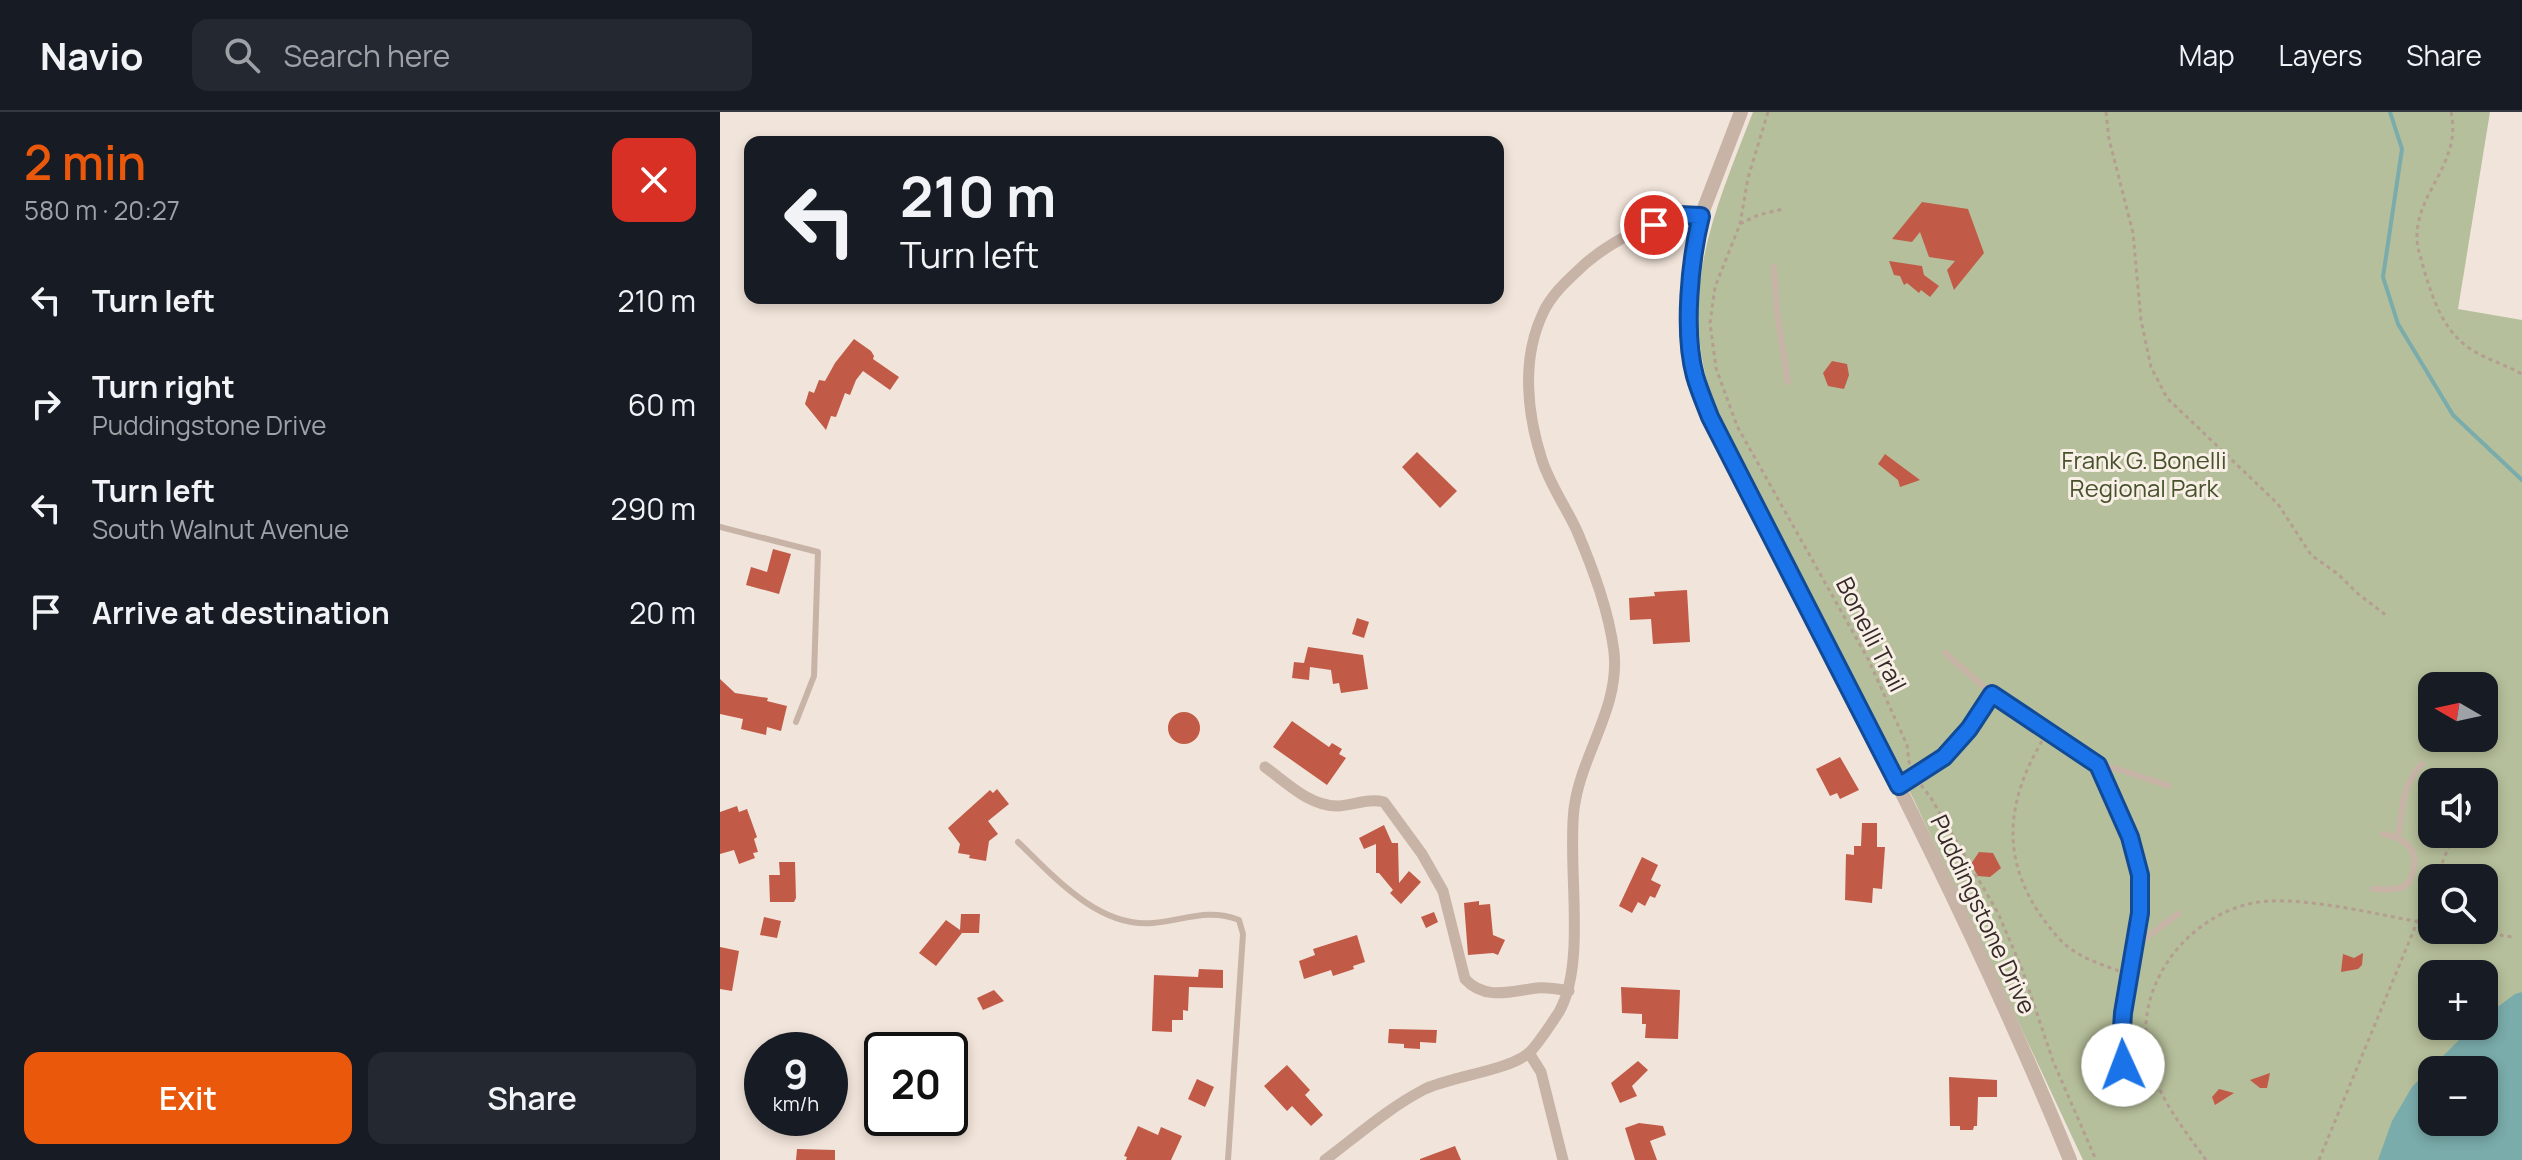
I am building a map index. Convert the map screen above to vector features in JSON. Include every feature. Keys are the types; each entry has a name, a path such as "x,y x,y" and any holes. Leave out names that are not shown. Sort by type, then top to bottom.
{"street":[{"name":"Puddingstone Drive","path":"1741,112 1701,216 1693,246 1690,324 1694,373 1704,403 1899,786 1998,992 2070,1160"},
{"path":"1325,1160 1389,1111 1426,1089 1529,1053 1559,1012 1569,991 1573,945 1574,806 1611,697 1614,656 1601,596 1577,531 1543,464 1532,426 1528,385 1532,345 1543,312 1562,285 1592,258 1628,236 1679,215 1701,216"},
{"path":"1265,767 1307,798 1323,804 1337,806 1377,800 1384,802 1422,854 1443,891 1465,979 1470,984 1498,994 1538,988 1569,991"},
{"path":"1529,1053 1541,1072 1563,1160"}],"lane":[{"path":"1774,267 1777,313 1788,382"},
{"path":"720,527 818,552 814,676 796,722"},
{"path":"1945,653 1992,694 2098,765 2169,786"},
{"path":"1899,786 1944,757 1969,729 1992,694"},
{"path":"2398,837 2406,789 2412,774 2422,764"},
{"path":"2098,765 2130,837 2140,875 2136,945 2121,1043 2123,1065 2132,1094"},
{"path":"2373,889 2391,890 2406,885 2416,861 2410,846 2398,837 2383,834"},
{"path":"1018,842 1060,883 1115,918 1133,924 1217,913 1239,920 1243,934 1228,1160"},
{"path":"2136,945 2178,914"}],"path":[{"name":"Bonelli Trail","path":"1768,112 1748,178 1740,224 1712,302 1712,348 1723,391 1737,426 1868,659 1907,745 1908,767 1931,798 1998,913 2027,981 2059,1075 2096,1160"},
{"path":"2106,112 2109,139 2133,233 2141,320 2151,367 2167,398 2278,504 2311,555 2387,616"},
{"path":"2451,112 2452,147 2418,218 2418,248 2443,319 2460,341 2522,374"},
{"path":"1740,224 1758,215 1783,209"},
{"path":"2048,732 2026,768 2014,811 2012,834 2016,866 2031,901 2065,945 2085,958 2129,975"},
{"path":"2206,1160 2158,1088 2147,1047 2147,1017 2157,981 2178,947 2218,915 2243,905 2267,901 2296,902 2417,922 2319,1160"},
{"path":"2498,935 2512,937"}],"green space":[{"name":"Frank G. Bonelli Regional Park","path":"1753,112 2490,112 2458,309 2522,320 2522,1160 2083,1160 1914,800 1718,416 1705,374 1699,335 1699,297 1703,261 1724,189"}],"water":[{"path":"2522,992 2522,1160 2378,1160 2392,1121 2418,1081 2418,1136 2498,1136 2498,1056 2443,1056 2459,1040 2498,1040 2498,1007"}],"building":[{"path":"1922,202 1968,209 1984,253 1954,290 1947,270 1955,261 1929,257 1920,232 1912,242 1892,239"},
{"path":"1889,261 1922,266 1924,275 1939,286 1930,297 1921,290 1919,293 1907,283 1904,285 1900,276 1894,275"},
{"path":"854,339 871,351 873,359 899,377 890,390 863,371 850,395 845,393 836,417 831,416 826,430 805,404 809,391 814,393 819,380 825,381"},
{"path":"1832,361 1847,364 1849,375 1844,389 1828,386 1823,373"},
{"path":"1417,452 1457,491 1440,508 1402,467"},
{"path":"1885,454 1920,480 1900,487 1898,480 1878,464"},
{"path":"773,549 791,554 779,594 746,585 751,567 767,572"},
{"path":"1687,590 1690,642 1653,644 1651,619 1630,620 1629,598 1655,596 1654,592"},
{"path":"1357,618 1369,622 1364,638 1352,634"},
{"path":"1308,647 1363,655 1368,689 1341,693 1339,683 1333,684 1331,670 1310,667 1309,680 1292,678 1294,662 1304,663"},
{"path":"720,679 735,693 768,698 767,701 787,706 781,731 767,727 766,735 741,729 743,719 720,714"},
{"path":"1184,712 1195,717 1200,728 1195,739 1184,744 1173,739 1168,728 1173,717"},
{"path":"1292,721 1329,747 1332,743 1342,749 1339,754 1346,758 1327,785 1273,747"},
{"path":"1840,757 1859,790 1840,799 1837,793 1830,796 1816,769"},
{"path":"997,789 1009,804 988,821 998,834 989,841 986,861 958,853 960,844 948,828 990,790 993,793"},
{"path":"737,806 739,812 747,809 757,837 754,839 758,852 753,853 755,858 739,864 734,850 720,854 720,812"},
{"path":"1862,823 1877,823 1877,847 1885,847 1882,889 1873,888 1872,903 1845,900 1846,854 1854,855 1854,846 1861,846"},
{"path":"1384,825 1392,843 1398,843 1399,883 1409,871 1421,882 1401,904 1390,893 1393,890 1376,873 1376,844 1364,849 1359,838"},
{"path":"1979,852 1993,853 2001,868 1990,877 1978,876 1971,864"},
{"path":"1642,857 1658,865 1651,880 1661,885 1655,898 1650,896 1645,906 1638,902 1632,913 1619,906"},
{"path":"779,862 795,862 794,902 770,902 769,875 780,875"},
{"path":"1479,901 1479,905 1490,904 1493,935 1505,940 1498,955 1468,955 1464,903"},
{"path":"1434,912 1438,922 1426,928 1421,917"},
{"path":"961,914 980,914 979,933 962,933 936,966 919,953 946,920 960,930"},
{"path":"764,917 781,921 777,938 760,935"},
{"path":"1357,935 1365,962 1333,976 1331,970 1304,979 1299,961 1315,955 1313,949"},
{"path":"720,947 739,951 732,991 720,989"},
{"path":"2363,953 2362,965 2358,969 2341,972 2343,954 2354,958"},
{"path":"1199,969 1223,970 1223,988 1189,987 1188,1011 1183,1010 1183,1020 1172,1020 1172,1032 1152,1031 1154,975 1198,977"},
{"path":"1621,987 1680,990 1678,1039 1645,1038 1646,1024 1642,1024 1642,1014 1622,1013"},
{"path":"994,990 1004,1001 983,1010 977,998"},
{"path":"1389,1029 1437,1030 1436,1043 1420,1042 1420,1049 1404,1048 1404,1044 1388,1043"},
{"path":"1638,1061 1648,1070 1632,1086 1637,1096 1620,1103 1611,1083"},
{"path":"1287,1065 1310,1090 1305,1095 1323,1115 1311,1126 1292,1106 1287,1111 1264,1086"},
{"path":"2270,1073 2267,1088 2260,1088 2250,1080"},
{"path":"1949,1077 1997,1080 1997,1097 1978,1097 1977,1126 1973,1130 1950,1126"},
{"path":"1197,1079 1214,1087 1205,1107 1188,1099"},
{"path":"2219,1089 2234,1093 2215,1105 2212,1097"},
{"path":"1639,1123 1663,1126 1666,1135 1650,1141 1657,1160 1635,1160 1625,1128"},
{"path":"1138,1126 1158,1135 1161,1127 1182,1136 1171,1160 1126,1160 1124,1156"},
{"path":"1455,1146 1461,1160 1420,1160 1420,1159"},
{"path":"797,1149 835,1150 835,1160 796,1160"}],"waterway":[{"path":"2390,112 2402,149 2383,277 2398,324 2453,415 2522,480"}],"route":[{"path":"1654,225 1679,215 1701,216 1693,246 1691,283 1694,373 1710,417 1899,786 1944,757 1969,729 1992,694 2098,765 2118,805 2140,875 2140,913 2123,1013 2123,1065"}]}
